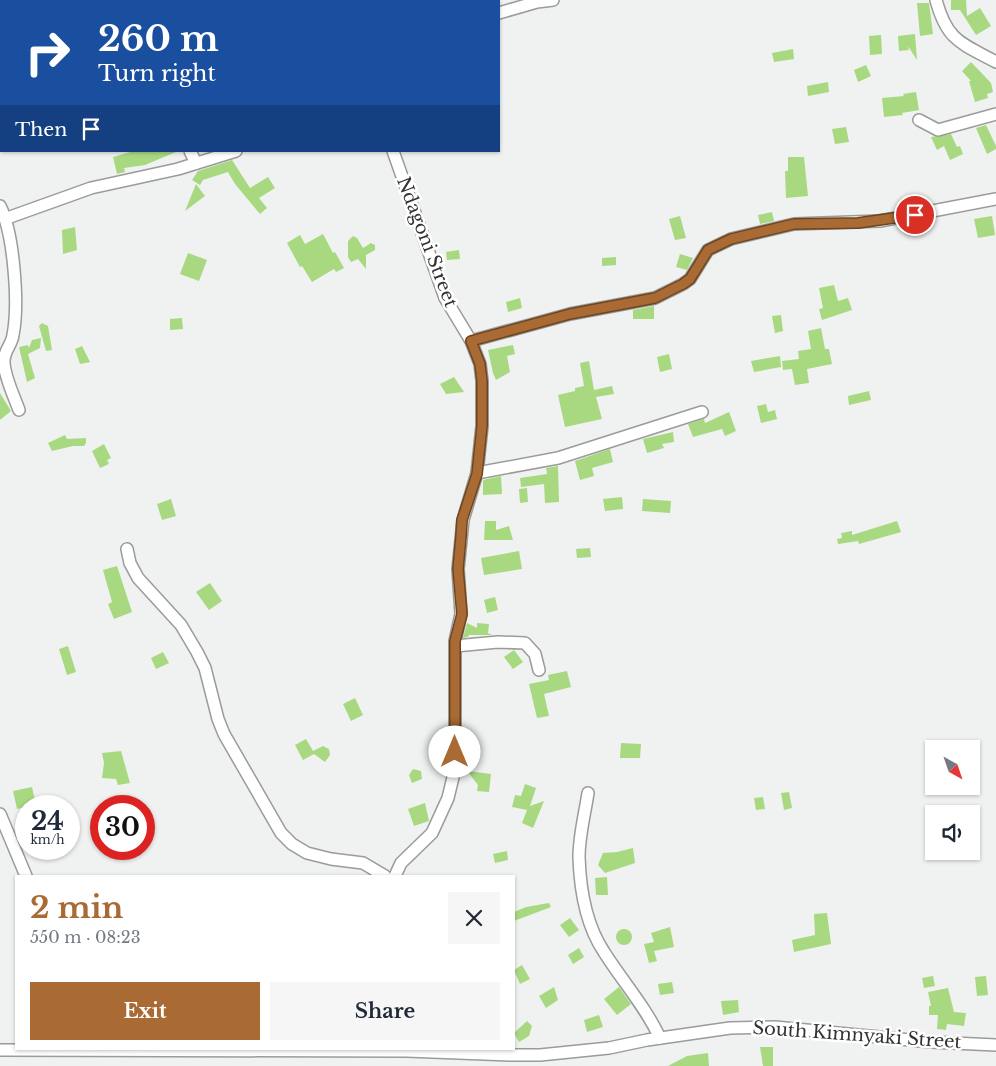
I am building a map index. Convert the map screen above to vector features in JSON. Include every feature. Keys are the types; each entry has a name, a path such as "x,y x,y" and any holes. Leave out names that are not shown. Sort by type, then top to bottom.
{"street":[{"path":"500,13 537,2 553,0"},
{"path":"936,0 942,20 956,40 996,62"},
{"path":"919,120 938,130 996,114"},
{"path":"190,152 196,164"},
{"path":"3,211 10,218 39,205 91,188 196,164 233,152"},
{"name":"Ndagoni Street","path":"393,152 445,298 471,341 480,364 482,381 482,426 477,474 462,520 458,569 462,614 455,646 455,769 448,798 432,832 401,863 395,875"},
{"path":"471,341 570,314 655,298 690,279 708,250 731,239 794,224 880,221 996,199"},
{"path":"3,211 13,264 15,303 13,337 5,352 4,363 19,410"},
{"path":"477,474 558,458 702,412"},
{"path":"127,550 130,563 138,578 176,619 190,639 205,668 218,719 224,734 281,833 292,844 307,853 331,859 363,863 383,875"},
{"path":"455,646 498,642 525,644 535,654 539,670"},
{"path":"588,793 579,855 582,891 589,917 596,938 603,951 644,1006 660,1038"},
{"path":"0,814 26,875"},
{"name":"South Kimnyaki Street","path":"225,1050 407,1050 571,1053 730,1028 775,1026 932,1042 996,1045"},
{"name":"South Kimnyaki Street","path":"0,1050 15,1050"}],"building":[{"path":"951,0 966,0 967,16 980,8 991,26 976,35 960,10 951,10"},
{"path":"917,3 929,3 933,34 920,36"},
{"path":"915,34 917,60 908,46 909,50 899,51 898,36"},
{"path":"881,35 882,54 870,55 869,36"},
{"path":"793,49 794,59 774,62 772,53"},
{"path":"971,62 991,83 993,92 987,94 988,98 975,102 969,81 971,81 962,71"},
{"path":"866,65 871,76 858,82 854,70"},
{"path":"828,82 829,92 808,96 807,86"},
{"path":"916,92 919,110 902,113 903,115 884,117 882,98 904,96 903,94"},
{"path":"986,125 996,146 996,149 987,154 976,128"},
{"path":"846,127 849,142 835,144 832,129"},
{"path":"951,134 957,147 960,146 963,154 950,160 944,146 937,150 931,137"},
{"path":"130,152 176,152 145,165 124,168 125,172 117,174 113,157"},
{"path":"788,157 804,157 808,196 786,198 785,171 788,171"},
{"path":"232,160 250,188 268,177 275,188 259,198 267,208 260,214 235,184 228,172 203,180 200,185 192,180 198,171"},
{"path":"196,184 205,196 185,211"},
{"path":"772,212 774,221 760,224 758,215"},
{"path":"680,216 686,238 675,240 669,219"},
{"path":"992,216 995,235 978,238 974,219"},
{"path":"75,227 77,250 63,254 62,230"},
{"path":"323,234 344,268 336,272 334,269 312,282 302,266 300,267 287,243 300,235 305,244"},
{"path":"353,236 357,238 363,248 371,243 375,245 375,250 366,255 366,269 358,259 351,262 348,257 348,241"},
{"path":"459,250 460,259 447,260 446,252"},
{"path":"188,253 207,260 199,281 180,274"},
{"path":"680,254 693,258 687,270 676,267"},
{"path":"616,257 616,265 602,266 602,258"},
{"path":"834,285 838,301 848,298 852,310 822,320 819,309 823,308 819,288"},
{"path":"520,298 522,308 508,312 506,302"},
{"path":"654,306 654,319 633,319 633,310"},
{"path":"781,315 783,331 775,333 772,316"},
{"path":"182,318 183,329 170,330 170,319"},
{"path":"42,323 48,326 52,350 46,351 39,326"},
{"path":"821,328 825,349 829,349 832,364 807,369 809,383 795,385 792,369 783,370 782,361 799,359 798,351 811,349 808,331"},
{"path":"41,338 40,348 28,354 35,378 27,382 19,347 28,345 29,348 32,340"},
{"path":"513,345 515,354 507,356 510,372 496,380 488,350"},
{"path":"82,346 90,362 80,364 75,349"},
{"path":"669,354 672,369 660,372 657,357"},
{"path":"780,356 781,367 754,372 751,361"},
{"path":"589,361 594,390 612,386 614,394 596,397 602,419 565,427 558,395 575,391 575,388 584,386 580,363"},
{"path":"454,377 464,392 446,394 440,384"},
{"path":"869,391 871,400 849,405 848,396"},
{"path":"0,393 11,411 0,420"},
{"path":"766,404 768,412 775,410 777,419 761,423 757,406"},
{"path":"729,412 736,431 725,436 722,429 693,437 688,424 704,419 705,423"},
{"path":"673,432 674,442 662,444 664,448 647,453 643,439"},
{"path":"65,435 67,439 86,438 86,443 84,446 73,446 52,451 48,443"},
{"path":"104,444 111,458 107,460 109,464 100,468 92,451"},
{"path":"610,449 613,462 592,468 594,476 580,480 575,461"},
{"path":"558,466 559,502 545,503 544,484 521,487 520,478 547,474 546,468"},
{"path":"501,476 502,494 483,495 483,480"},
{"path":"527,488 528,502 520,503 519,489"},
{"path":"622,497 623,509 605,511 603,499"},
{"path":"171,499 176,516 162,520 157,504"},
{"path":"643,499 671,501 670,513 642,511"},
{"path":"485,521 496,521 496,530 509,526 513,540 484,540"},
{"path":"897,521 901,532 859,544 858,541 838,544 837,539 842,538 841,533 852,531 852,535"},
{"path":"590,548 591,557 577,558 576,549"},
{"path":"519,551 522,569 484,575 481,558"},
{"path":"117,566 132,612 114,619 108,604 112,602 103,570"},
{"path":"210,583 222,601 209,610 196,592"},
{"path":"495,597 498,610 487,613 484,600"},
{"path":"467,623 477,628 477,623 489,624 488,633 492,635 469,635 463,638"},
{"path":"68,646 76,672 67,675 59,649"},
{"path":"514,650 523,662 513,669 504,657"},
{"path":"163,652 169,663 156,669 151,658"},
{"path":"567,671 571,687 544,694 549,716 537,718 529,684 549,680 548,675"},
{"path":"355,698 363,715 351,721 343,704"},
{"path":"306,739 313,751 323,746 329,749 330,755 325,762 314,754 303,760 295,745"},
{"path":"621,743 641,744 640,758 620,758"},
{"path":"121,751 130,783 118,785 116,779 102,778 104,763 102,753"},
{"path":"413,769 421,771 422,779 412,783 409,775"},
{"path":"467,771 491,774 489,792 477,791 478,785"},
{"path":"525,784 536,788 530,806 544,801 533,828 522,823 527,810 512,807 515,795 521,796"},
{"path":"32,787 34,795 15,795 15,800 13,791"},
{"path":"789,792 792,808 784,810 781,793"},
{"path":"763,797 765,809 756,810 754,798"},
{"path":"425,803 429,821 414,826 408,809"},
{"path":"633,848 635,863 605,873 598,865 603,853"},
{"path":"507,851 508,860 495,863 493,854"},
{"path":"607,877 608,895 596,895 595,878"},
{"path":"549,903 551,907 515,921 515,912 526,907"},
{"path":"827,913 831,944 794,952 792,940 815,935 814,914"},
{"path":"570,918 579,930 569,937 560,925"},
{"path":"670,927 674,947 654,951 657,961 649,963 644,944 654,942 651,933"},
{"path":"624,929 630,931 632,937 630,943 624,945 618,943 616,937 618,931"},
{"path":"579,948 584,957 573,964 568,955"},
{"path":"522,965 530,979 520,984 515,969"},
{"path":"933,976 935,986 924,988 922,978"},
{"path":"986,976 988,995 977,996 975,977"},
{"path":"672,982 674,993 660,995 658,984"},
{"path":"554,987 558,1000 546,1008 539,996"},
{"path":"619,987 631,1004 617,1015 604,999"},
{"path":"948,988 954,1012 966,1013 964,1026 947,1024 946,1030 937,1029 938,1015 929,1015 929,1006 931,1006 928,992"},
{"path":"738,1000 739,1012 723,1015 721,1001"},
{"path":"599,1015 603,1027 587,1032 584,1020"},
{"path":"527,1021 532,1026 529,1036 519,1042 515,1032"},
{"path":"760,1047 773,1047 773,1066 763,1066"},
{"path":"708,1053 709,1066 668,1066 687,1056"}],"route":[{"path":"455,752 455,641 462,614 458,569 462,520 477,474 482,426 480,364 471,341 570,314 655,298 690,279 708,250 731,239 794,224 858,223 915,215"}]}
